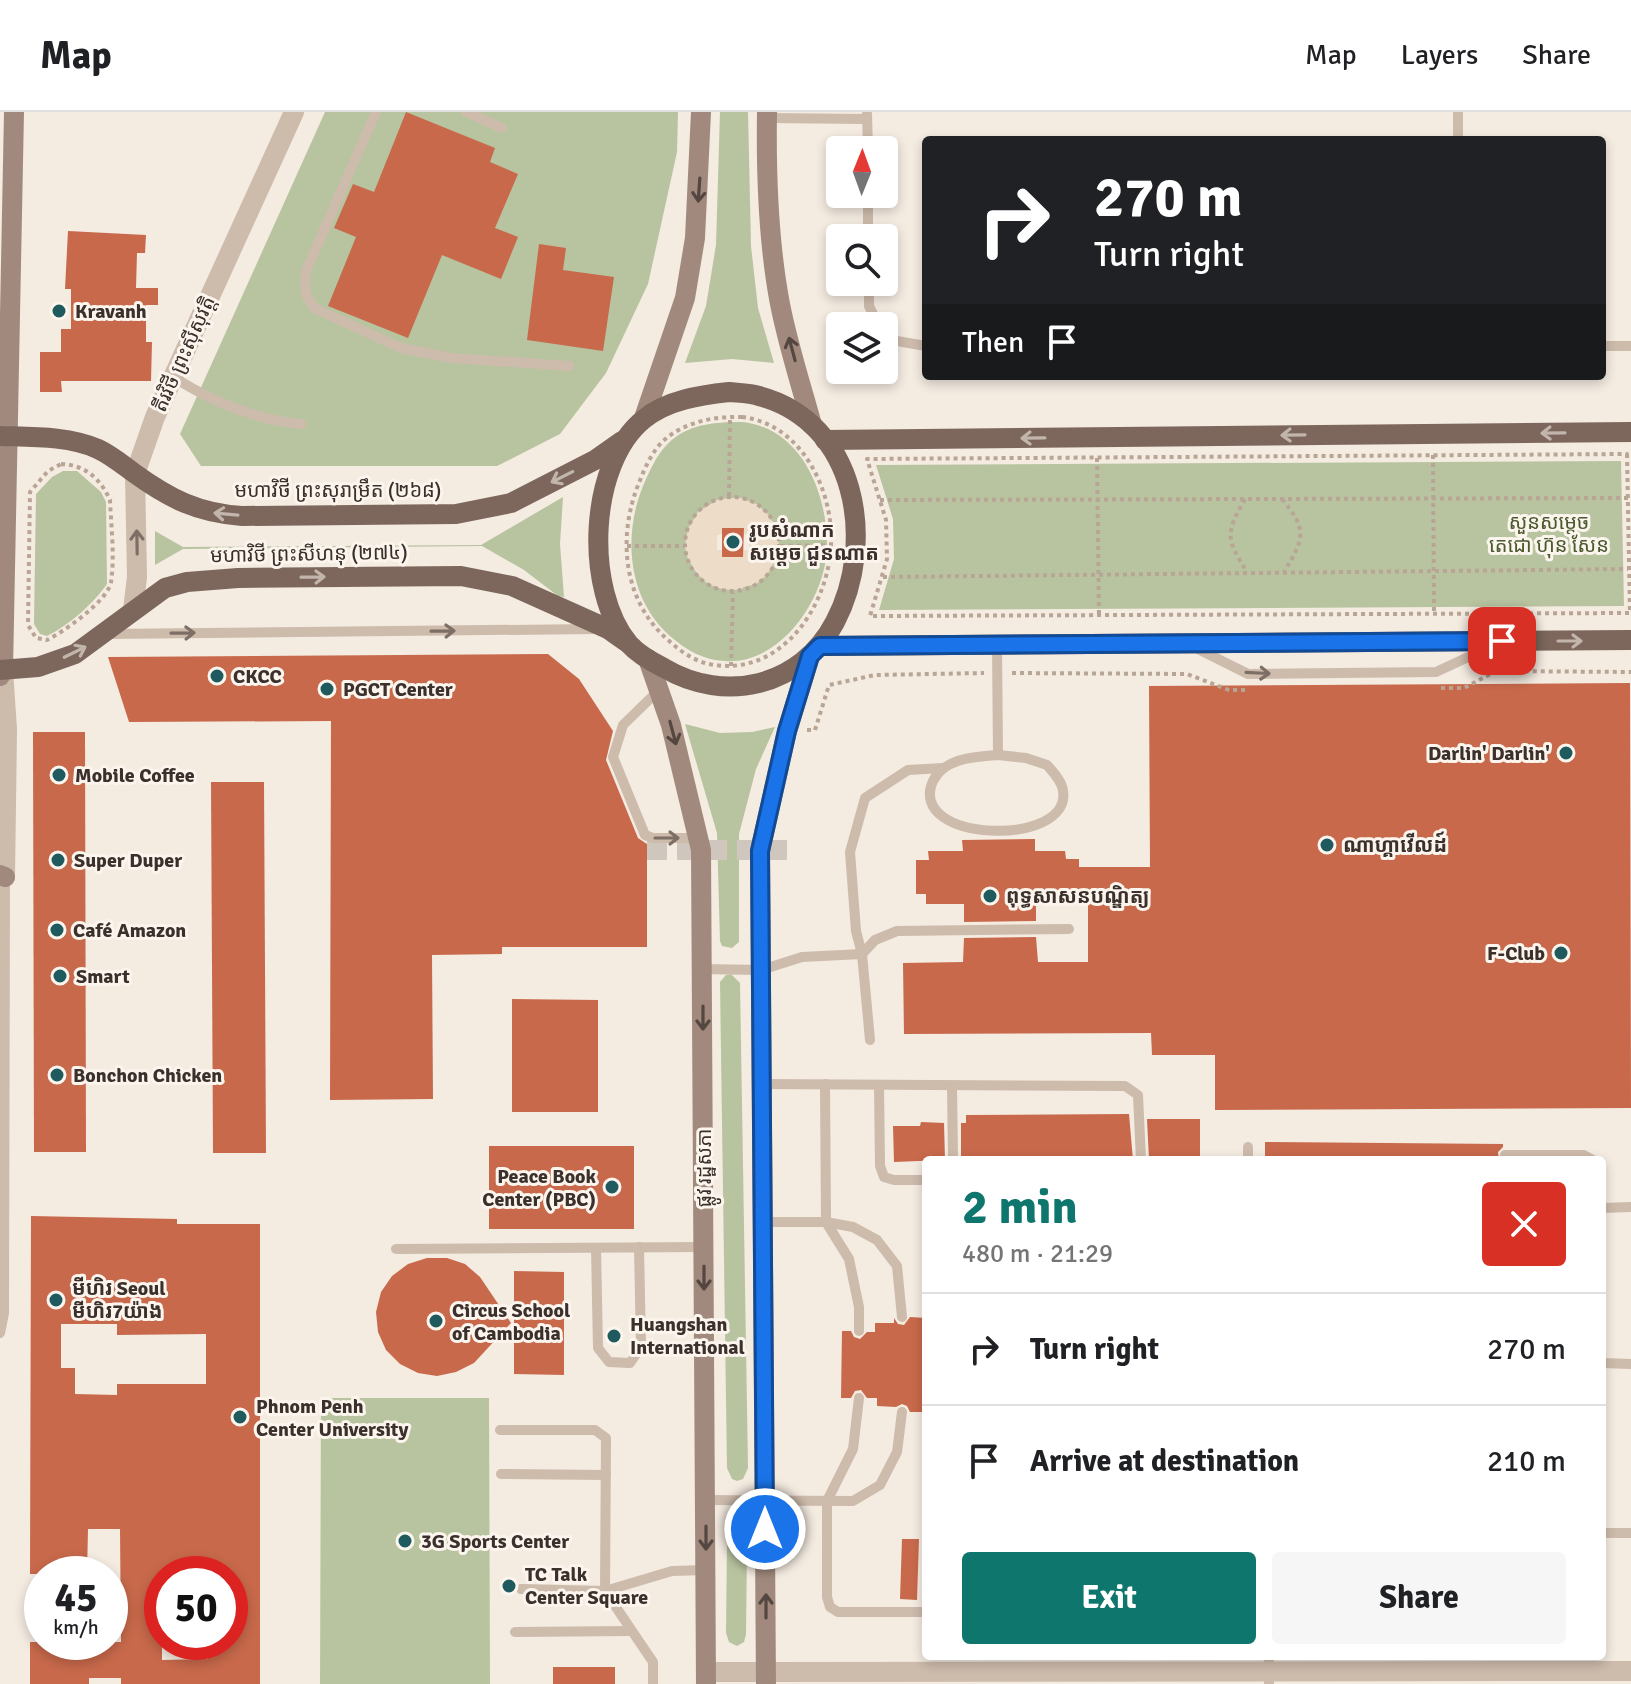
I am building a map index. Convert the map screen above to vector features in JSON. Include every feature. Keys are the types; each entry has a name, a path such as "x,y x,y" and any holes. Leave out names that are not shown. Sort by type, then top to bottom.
{"main road":[{"path":"1,672 4,436 14,112"},
{"path":"644,418 685,298 695,238 701,112"},
{"path":"766,1678 760,851 787,731 815,651 835,622 846,595 854,571 857,540 852,491 844,470 818,432 780,305 771,246 767,115"},
{"path":"1631,432 818,432 785,407 759,396 729,392 702,395 670,405 644,418 628,436 613,464 599,519 601,576 610,609 629,643 673,674 700,683 731,688 761,684 788,671 815,651 997,644 1631,640"},
{"name":"មហាវិថី ព្រះសុរាម្រឹត (២៦៨)","path":"4,436 64,440 98,449 186,505 213,514 456,514 511,503 595,460 628,436"},
{"name":"មហាវិថី ព្រះសីហនុ (២៧៤)","path":"1,672 38,667 75,654 165,588 208,580 461,576 512,586 608,629 629,643"},
{"name":"ផ្លូវ រដ្ឋសភា","path":"648,659 671,725 701,850 706,1678"}],"street":[{"name":"តីរវិថី ព្រះស៊ីសុវត្តិ","path":"133,610 137,577 135,474 155,417 294,112"},
{"path":"1,672 7,729 3,876"},
{"path":"706,1678 1104,1678 1147,1664 1269,1671 1326,1664 1444,1664 1631,1671"}],"lane":[{"path":"376,112 306,271 304,288 307,300 316,309 401,348 452,358 569,366"},
{"path":"466,112 502,128"},
{"path":"1458,112 1458,136"},
{"path":"767,115 867,115 868,136"},
{"path":"898,341 922,345"},
{"path":"1606,346 1631,346"},
{"path":"173,377 246,414 272,422 301,424"},
{"path":"105,634 608,629"},
{"path":"1187,643 1248,674 1264,674 1436,672 1502,641"},
{"path":"997,644 998,755"},
{"path":"659,690 623,725 613,757 645,835 653,838 698,838"},
{"path":"870,1040 850,852 865,798 908,770 943,768 966,758 998,755 1026,758 1047,765 1063,791 1062,802 1051,818 1033,826 1000,832 968,827 941,818 932,804 934,780 943,768"},
{"path":"0,1333 4,1313 3,876"},
{"path":"702,969 761,970 802,957 862,954 875,940 897,931 1069,929"},
{"path":"762,1084 1125,1086 1138,1095 1141,1156"},
{"path":"825,1084 826,1222 849,1259 859,1307 859,1331"},
{"path":"879,1085 880,1166 884,1177 922,1180"},
{"path":"952,1085 953,1156"},
{"path":"1248,1147 1248,1156"},
{"path":"1505,1155 1517,1156"},
{"path":"1606,1208 1631,1207"},
{"path":"763,1222 826,1222 853,1227 877,1240 897,1266 902,1317"},
{"path":"596,1248 598,1348 609,1362 620,1364 630,1363 641,1347 639,1247"},
{"path":"396,1249 704,1247"},
{"path":"1606,1363 1631,1364"},
{"path":"859,1398 853,1449 827,1501 827,1597 830,1607 838,1612 922,1612"},
{"path":"706,1500 853,1501 880,1485 897,1452 902,1412"},
{"path":"500,1430 595,1430 606,1438 605,1591 653,1662 653,1684"},
{"path":"501,1474 606,1475"},
{"path":"1606,1533 1631,1533"},
{"path":"521,1589 605,1591 672,1571 706,1570"},
{"path":"515,1632 630,1631"}],"path":[{"path":"729,496 730,417"},
{"path":"730,417 759,419 779,429 807,455 825,501 831,545 830,559 816,603 792,639 775,652 751,663 731,666 699,661 658,632 643,610 630,580 627,546 628,515 634,494 661,443 676,431 694,423 730,417"},
{"path":"1627,454 1630,613 870,616 887,559 886,520 867,459 1097,458 1627,454"},
{"path":"1433,455 1434,614"},
{"path":"1097,458 1099,616"},
{"path":"61,464 79,464 105,488 110,500 111,585 102,598 61,634 47,640 36,638 28,625 30,492 34,484 61,464"},
{"path":"729,496 757,503 768,513 775,524 780,546 768,576 757,585 733,592 712,587 696,575 687,560 684,546 687,529 697,512 706,504 729,496"},
{"path":"880,500 1628,498"},
{"path":"1245,499 1231,523 1231,547 1247,573"},
{"path":"1282,499 1299,519 1301,545 1284,572"},
{"path":"627,546 684,546"},
{"path":"883,577 1629,569"},
{"path":"731,666 733,592"},
{"path":"1433,688 1464,688 1496,671 1631,672"},
{"path":"787,731 815,730 829,685 875,675 1187,674 1229,690 1244,690"}],"green space":[{"path":"325,112 678,112 677,152 648,284 606,373 560,434 497,466 201,466 180,434"},
{"path":"720,112 748,112 751,246 758,308 774,363 732,359 685,363 706,306 716,245"},
{"path":"742,422 763,427 780,436 807,466 822,504 827,545 819,586 797,624 765,652 745,659 725,661 709,659 689,650 655,620 637,583 631,541 638,499 658,455 667,445 692,428","holes":["756,504 774,524 742,589 731,590 712,585 698,574 685,546"]},
{"name":"សួនសម្តេច តេជោ ហ៊ុន សែន","path":"1621,461 1624,606 879,610 894,559 893,519 876,465"},
{"path":"63,471 77,471 101,492 106,502 107,584 80,613 47,636 40,634 34,624 36,494 52,477"},
{"path":"563,497 560,544 564,597 482,546 183,549 155,565 155,531 183,547 481,545"},
{"path":"685,724 720,733 752,732 775,727 756,769 739,834 739,942 732,948 722,946 720,941 717,833"},
{"path":"731,974 740,983 748,1468 743,1479 737,1481 732,1479 727,1468 720,982"},
{"name":"3G Sports Center","path":"321,1398 489,1398 490,1684 320,1684"},
{"path":"737,1530 747,1543 746,1634 744,1642 737,1646 729,1642 726,1633 727,1541 731,1533"}],"shaded area":[{"path":"741,498 756,504 774,524 779,544 777,557 767,575 756,584 733,590 713,586 704,581 688,559 685,546 688,529 698,512 717,500","holes":["723,528 743,528 744,534 749,535 749,550 743,550 743,557 722,557 722,550 717,550 717,535 722,534"]}],"building":[{"path":"406,112 495,148 490,162 518,174 495,228 518,237 501,279 442,255 408,338 328,306 356,237 334,228 353,184 374,192"},
{"path":"68,231 146,235 145,253 137,253 136,288 158,288 158,305 146,305 146,342 152,342 151,381 61,381 62,392 40,392 40,352 61,352 61,329 71,329 71,289 65,289"},
{"path":"539,244 566,248 563,270 614,277 603,351 527,340"},
{"path":"722,528 744,528 743,557 722,557"},
{"path":"548,654 579,679 613,731 606,760 638,838 647,844 647,947 502,947 502,954 432,955 433,1099 330,1100 331,721 129,722 108,657"},
{"path":"1630,683 1631,1108 1215,1110 1215,1055 1152,1055 1151,1033 904,1034 903,963 963,962 964,938 1036,937 1038,962 1088,962 1088,902 1036,903 1036,921 964,922 964,904 926,904 926,894 916,894 916,860 929,860 928,851 963,851 962,840 1035,839 1035,851 1065,851 1066,859 1079,859 1079,867 1150,867 1149,686"},
{"path":"33,732 85,732 86,1152 34,1152"},
{"path":"211,782 264,782 266,1153 213,1153"},
{"path":"512,999 598,1000 598,1112 512,1112"},
{"path":"1129,1114 1133,1156 961,1156 961,1123 966,1123 966,1115"},
{"path":"1147,1119 1200,1119 1200,1156 1149,1156"},
{"path":"921,1122 944,1123 945,1156 922,1156 922,1161 894,1162 893,1126 920,1126"},
{"path":"1265,1142 1503,1144 1498,1156 1265,1156"},
{"path":"489,1146 634,1146 634,1229 489,1229"},
{"path":"31,1216 177,1219 177,1224 260,1224 260,1684 121,1684 121,1678 89,1678 89,1684 30,1684 30,1660 128,1660 128,1556 120,1556 120,1529 88,1529 87,1556 30,1556","holes":["61,1324 117,1324 117,1335 206,1334 206,1384 117,1384 117,1395 75,1394 75,1368 61,1368"]},
{"name":"Circus School of Cambodia","path":"427,1258 447,1258 465,1264 480,1277 511,1323 474,1363 456,1372 437,1376 418,1373 400,1364 386,1350 378,1332 376,1312 381,1292 392,1276 408,1264"},
{"path":"514,1271 564,1272 564,1375 514,1374"},
{"path":"910,1317 922,1318 922,1412 910,1412 902,1404 896,1407 877,1406 877,1398 867,1398 861,1390 855,1391 851,1398 841,1398 842,1331 851,1331 854,1337 860,1339 867,1332 875,1332 875,1323 894,1323 894,1318 898,1324 904,1325"},
{"path":"902,1539 919,1539 917,1600 900,1599"},
{"path":"553,1667 615,1667 615,1684 553,1684"}],"tunnel":[{"path":"647,850 796,850"}],"place":[{"name":"Kravanh","path":"59,311"},
{"name":"រូបសំណាក សម្ដេច ជួនណាត","path":"733,542"},
{"name":"CKCC","path":"217,676"},
{"name":"PGCT Center","path":"327,689"},
{"name":"Darlin' Darlin'","path":"1566,753"},
{"name":"Mobile Coffee","path":"59,775"},
{"name":"ណាហ្គាវើលដ៍","path":"1327,845"},
{"name":"Super Duper","path":"58,860"},
{"name":"ពុទ្ធសាសនបណ្ឌិត្យ","path":"990,896"},
{"name":"Café Amazon","path":"57,930"},
{"name":"F-Club","path":"1561,953"},
{"name":"Smart","path":"60,976"},
{"name":"Bonchon Chicken","path":"57,1075"},
{"name":"Peace Book Center (PBC)","path":"612,1187"},
{"name":"មីហិរ Seoul មីហិរ7យ៉ាង","path":"56,1300"},
{"name":"Circus School of Cambodia","path":"436,1321"},
{"name":"Huangshan International","path":"614,1336"},
{"name":"Phnom Penh Center University","path":"240,1417"},
{"name":"3G Sports Center","path":"405,1541"},
{"name":"TC Talk Center Square","path":"509,1586"}],"route":[{"path":"765,1529 760,851 787,731 810,656 820,646 1502,641"}]}
